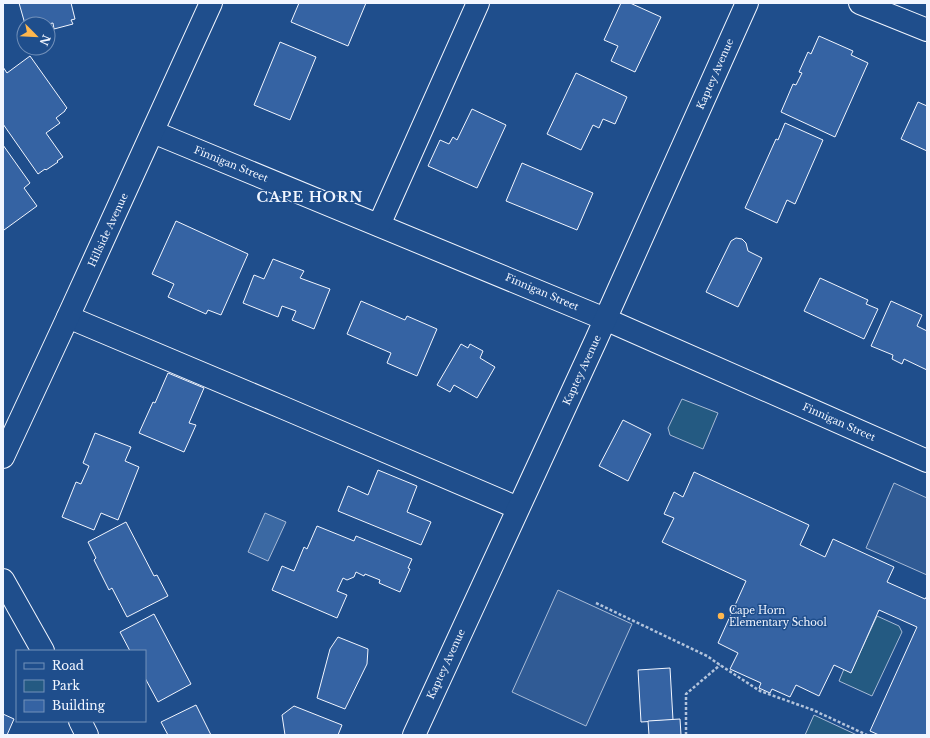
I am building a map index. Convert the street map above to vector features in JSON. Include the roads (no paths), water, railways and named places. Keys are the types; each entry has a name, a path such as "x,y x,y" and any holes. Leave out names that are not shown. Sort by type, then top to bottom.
{"street":[{"name":"Hillside Avenue","path":"3,457 211,3"},
{"path":"379,225 478,3"},
{"name":"Kaptey Avenue","path":"414,735 605,319 747,3"},
{"path":"860,3 927,30"},
{"name":"Finnigan Street","path":"153,132 605,319 927,460"},
{"path":"68,317 518,508"},
{"path":"3,580 42,650"},
{"path":"80,722 87,735"}],"place":[{"name":"Cape Horn Elementary School","path":"721,616"}],"district":[{"name":"CAPE HORN","path":"310,197"}]}
